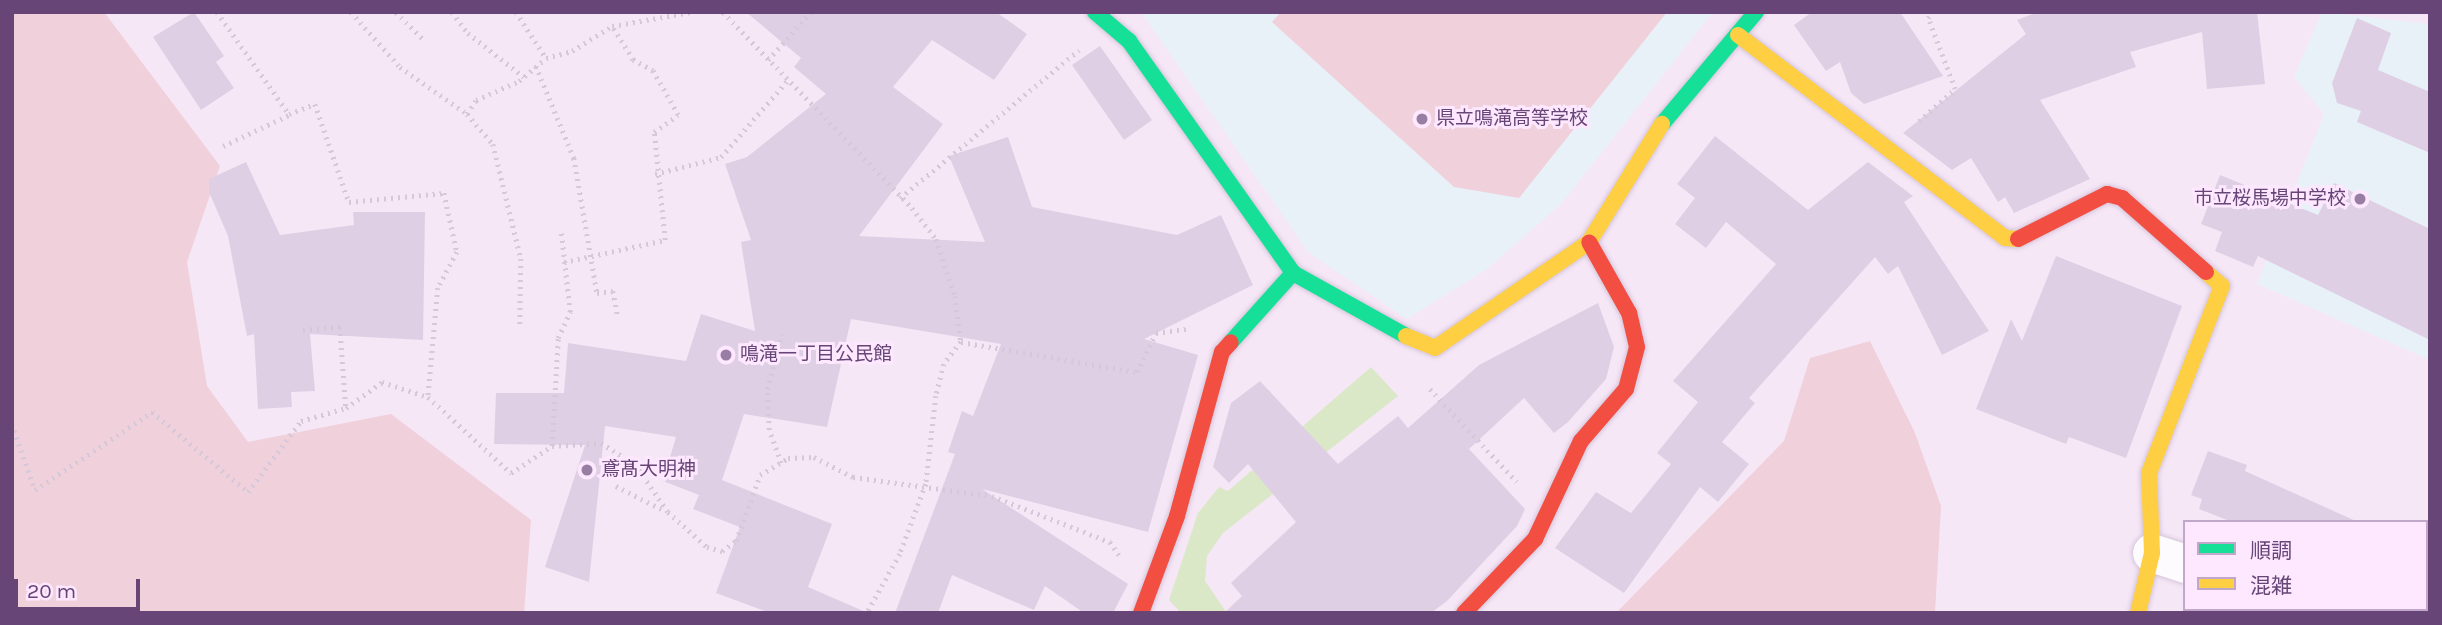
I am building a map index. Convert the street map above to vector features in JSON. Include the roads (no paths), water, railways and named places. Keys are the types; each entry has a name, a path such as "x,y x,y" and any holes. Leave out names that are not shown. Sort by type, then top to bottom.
{"street":[{"path":"1095,12 1112,23 1293,273 1393,330 1435,348 1588,242 1667,117 1756,12"},
{"path":"1738,35 1885,152 2005,238 2026,239 2107,194 2122,198 2222,286 2149,473 2168,558 2138,613"},
{"path":"1464,613 1521,558 1548,511 1581,441 1626,389 1637,347 1629,313 1588,242"},
{"path":"1141,613 1177,516 1222,352 1244,324 1293,273"}],"place":[{"name":"県立鳴滝高等学校","path":"1422,119"},
{"name":"市立桜馬場中学校","path":"2360,199"},
{"name":"鳴滝一丁目公民館","path":"726,355"},
{"name":"鳶髙大明神","path":"587,470"}]}
